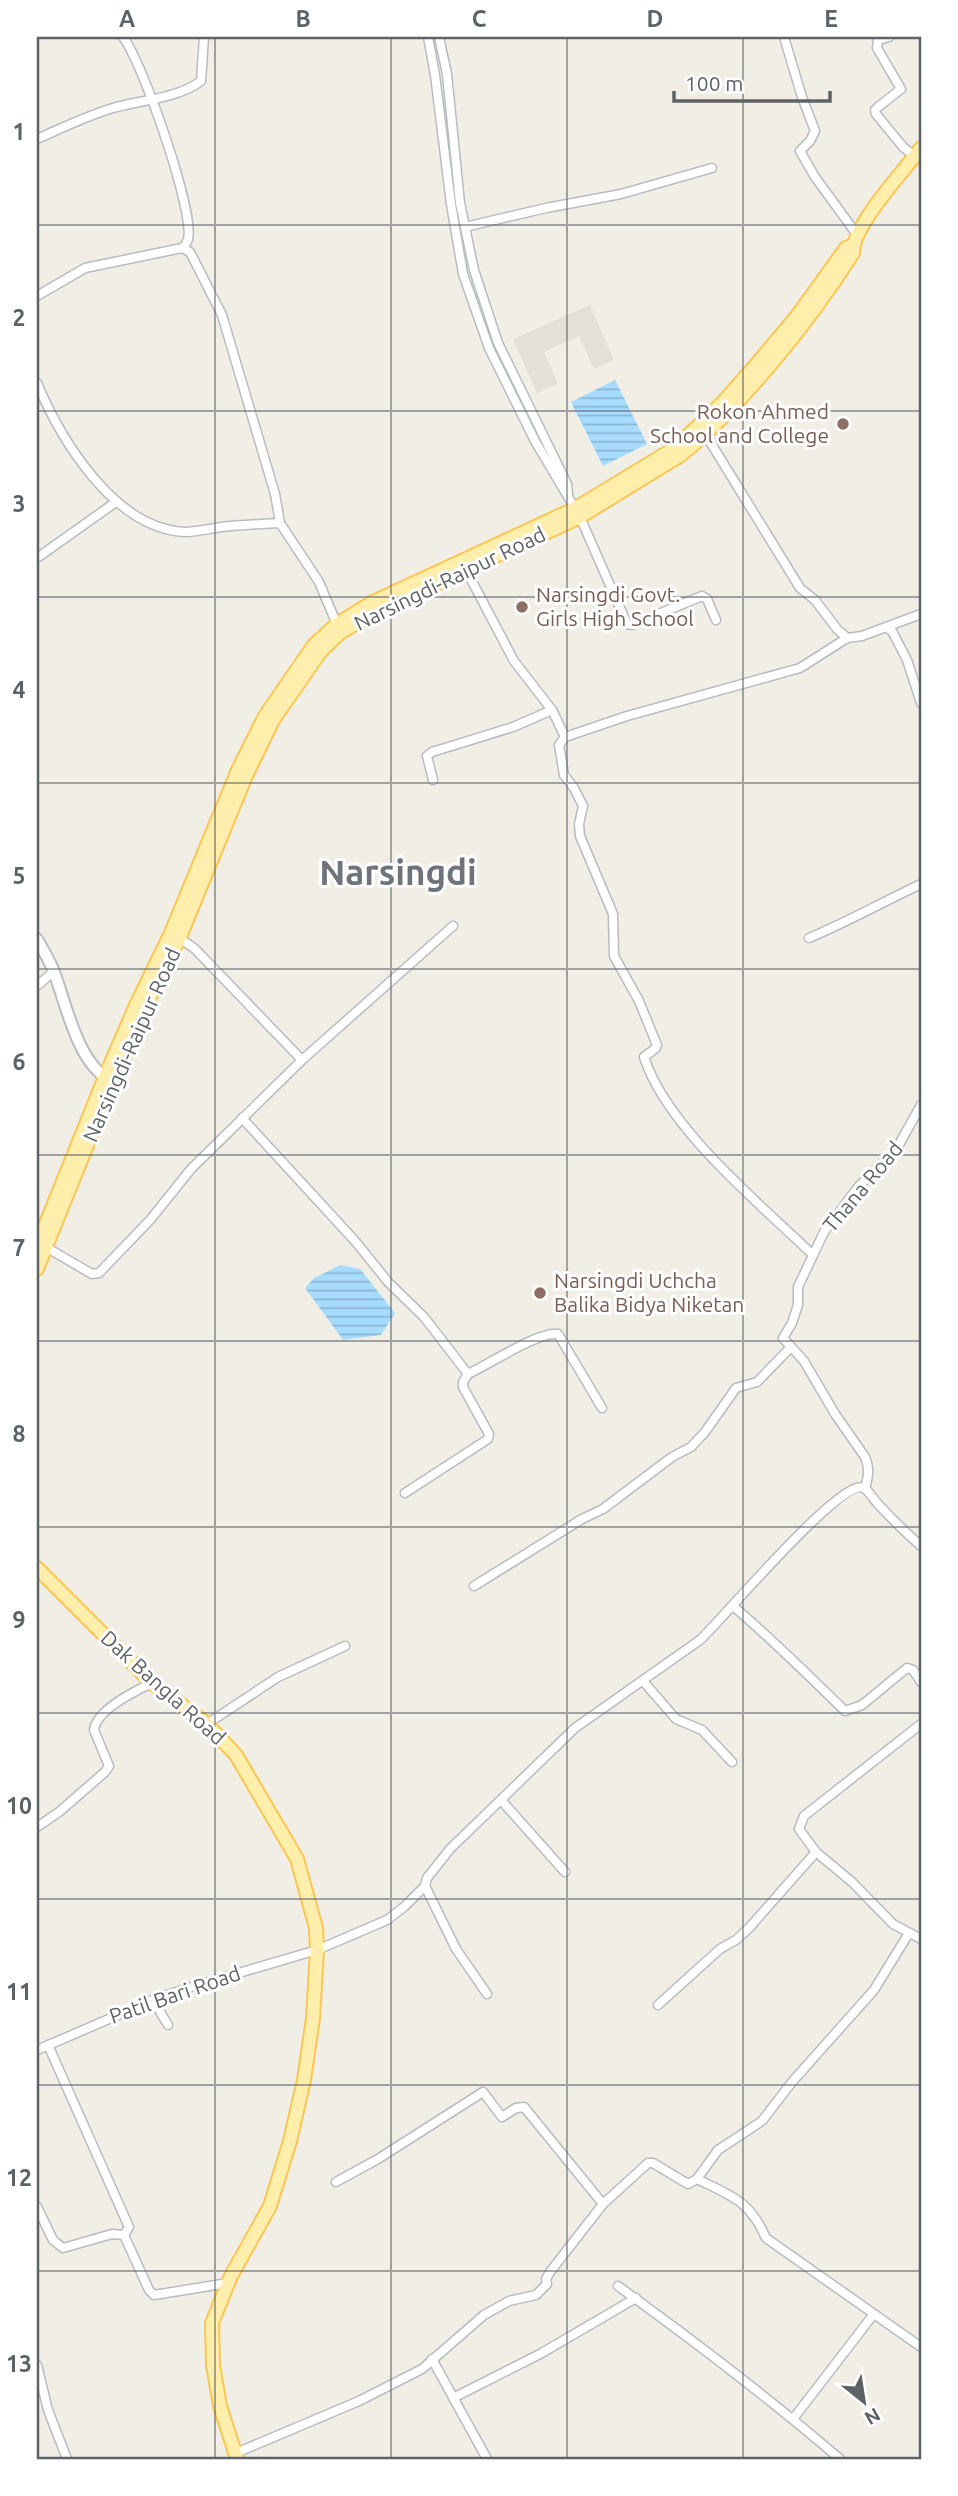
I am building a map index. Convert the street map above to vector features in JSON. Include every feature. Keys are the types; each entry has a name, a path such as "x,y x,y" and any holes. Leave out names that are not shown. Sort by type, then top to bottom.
{"main road":[{"name":"Narsingdi-Raipur Road","path":"339,628 578,513 681,455 763,372 804,321 850,259 855,240 874,208 918,152"},
{"name":"Narsingdi-Raipur Road","path":"37,1269 40,1246 109,1079 145,1007 246,778 274,720 321,651 339,628 371,603 433,573 578,513"},
{"name":"Dak Bangla Road","path":"37,1568 152,1683 207,1724 244,1767 297,1858 316,1928 311,2030 304,2080 290,2141 270,2206 228,2283 212,2323 213,2365 220,2406 237,2456"}],"street":[{"path":"123,37 136,60 170,151 188,221 187,242 182,248"},
{"path":"37,139 87,116 151,98 189,91 201,81 204,37"},
{"path":"428,37 463,274 489,348 535,441 561,489 568,494"},
{"path":"439,37 447,74 460,203 474,270 498,343 567,484 568,494 627,624 632,625 702,596 707,599 716,620"},
{"path":"785,37 798,87 815,131 800,151 855,240"},
{"path":"889,37 878,40 877,48 901,89 878,107 876,114 903,147 918,152"},
{"path":"465,227 621,194 712,168"},
{"path":"37,296 85,268 182,248 190,252 222,315 272,483 280,523 319,582 339,628"},
{"path":"37,383 67,441 116,502 135,515 152,524 185,532 280,523"},
{"path":"703,430 800,587 815,600 836,629 847,638"},
{"path":"37,558 116,502"},
{"path":"465,568 514,661 552,710 565,737"},
{"path":"813,1255 690,1135 649,1072 644,1057 657,1045 639,1001 614,956 613,914 580,836 579,824 583,806 575,788 564,775 559,745 565,737 628,716 800,668 847,638 887,628 921,614"},
{"path":"887,628 892,631 907,660 921,703"},
{"path":"433,780 427,762 427,756 432,752 513,727 552,710"},
{"path":"809,938 845,923 875,905 921,884"},
{"path":"40,1246 92,1274 99,1273 150,1220 191,1169 242,1118 302,1060 453,926"},
{"path":"176,935 195,949 302,1060"},
{"path":"37,939 54,971 65,1007 93,1068 109,1079"},
{"path":"37,986 54,971"},
{"name":"Thana Road","path":"790,1348 783,1338 798,1305 798,1287 824,1232 859,1186 896,1150 921,1105"},
{"path":"242,1118 355,1241 389,1283 425,1317 468,1374"},
{"path":"405,1493 488,1438 489,1434 463,1387 468,1374 534,1340 553,1333 558,1334 602,1408"},
{"path":"474,1586 582,1519 603,1509 672,1457 691,1447 736,1388 757,1382 790,1348 804,1361 835,1414 865,1457 868,1463 865,1489 921,1546"},
{"name":"Patil Bari Road","path":"37,2050 153,2000 191,1986 317,1950 387,1920 425,1886 427,1878 444,1856 575,1728 700,1640 800,1532 840,1495 858,1487 865,1489"},
{"path":"733,1606 845,1711 862,1704 907,1668 913,1670 921,1682"},
{"path":"207,1724 278,1677 345,1646"},
{"path":"643,1681 676,1718 702,1730 732,1762"},
{"path":"37,1827 59,1812 109,1766 94,1730 99,1717 135,1691 152,1683"},
{"path":"921,1724 804,1816 799,1829 816,1852 852,1882 893,1924 921,1939"},
{"path":"501,1800 565,1872"},
{"path":"658,2005 720,1949 749,1928 816,1852"},
{"path":"425,1886 456,1949 487,1994"},
{"path":"237,2456 422,2369 484,2315 509,2301 542,2291 550,2272 603,2204 648,2163 653,2163 688,2184 697,2179 718,2150 762,2121 792,2082 874,1990 909,1933"},
{"path":"153,2000 168,2025"},
{"path":"48,2045 130,2227 124,2235"},
{"path":"336,2182 378,2160 483,2092 502,2117 516,2108 524,2107 603,2204"},
{"path":"697,2179 743,2204 758,2219 766,2238 921,2347"},
{"path":"37,2207 53,2240 63,2248 112,2234 124,2235"},
{"path":"124,2235 149,2290 154,2295 228,2283"},
{"path":"618,2286 793,2419 840,2459"},
{"path":"453,2399 540,2354 636,2298"},
{"path":"793,2419 873,2315"},
{"path":"432,2359 487,2459"},
{"path":"37,2365 48,2410 67,2459"}],"shaded area":[{"path":"590,305 614,360 594,369 579,336 544,352 558,384 537,393 513,339"}],"water":[{"path":"615,380 647,444 603,466 571,402"},
{"path":"340,1265 360,1269 395,1313 381,1335 343,1340 305,1288 314,1278"}],"place":[{"name":"Rokon Ahmed School and College","path":"843,424"},
{"name":"Narsingdi Govt. Girls High School","path":"522,607"},
{"name":"Narsingdi Uchcha Balika Bidya Niketan","path":"540,1293"}],"district":[{"name":"Narsingdi","path":"398,873"}]}
